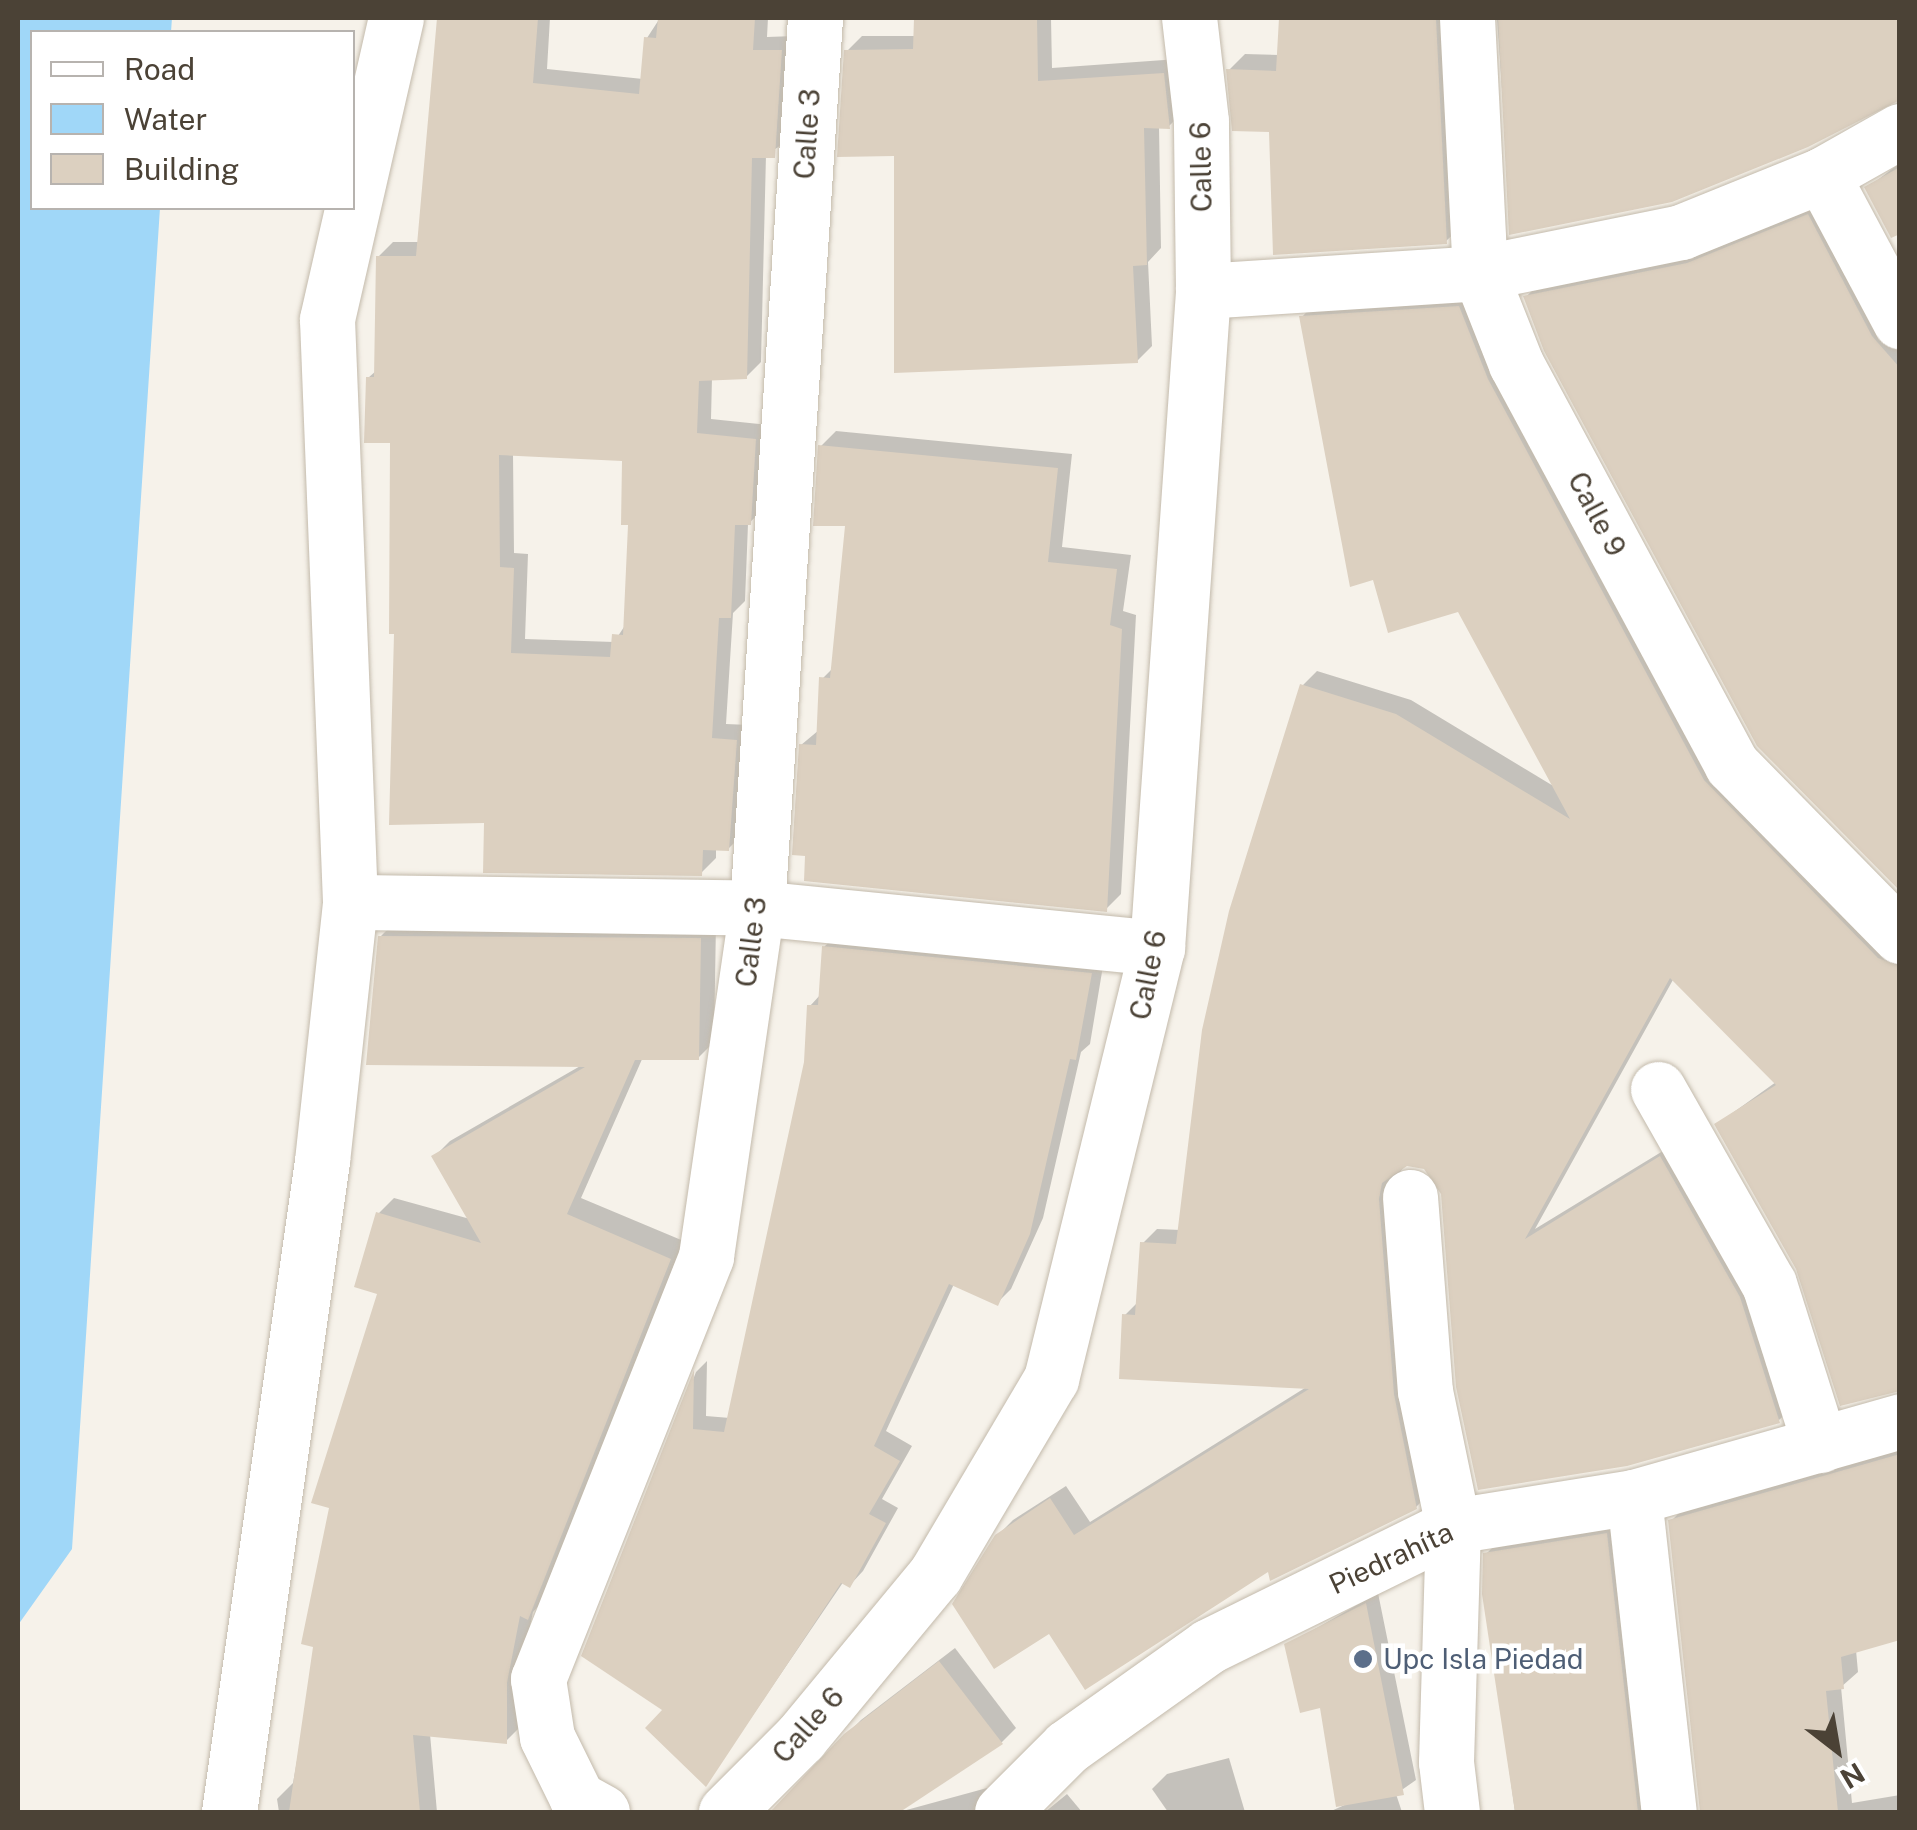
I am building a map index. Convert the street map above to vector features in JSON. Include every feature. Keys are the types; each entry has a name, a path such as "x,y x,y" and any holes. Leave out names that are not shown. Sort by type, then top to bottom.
{"street":[{"path":"355,200 396,18"},
{"name":"Calle 3","path":"602,1812 577,1798 547,1737 538,1679 706,1256 757,908 815,18"},
{"name":"Calle 6","path":"726,1812 800,1738 935,1575 1052,1378 1157,948 1203,291 1201,121 1189,18"},
{"name":"Calle 9","path":"1466,18 1480,273 1516,364 1732,765 1900,936"},
{"path":"1203,291 1480,273 1681,232 1822,175 1900,131"},
{"path":"1822,175 1900,321"},
{"path":"228,1812 319,1180 350,902 328,320 353,210"},
{"path":"350,902 757,908 1157,948"},
{"path":"1658,1090 1770,1284 1820,1445"},
{"path":"1410,1196 1424,1391 1453,1526 1446,1762 1452,1812"},
{"name":"Piedrahíta","path":"1002,1812 1066,1747 1209,1646 1453,1526 1634,1497 1900,1421"},
{"path":"1634,1497 1670,1812"}],"water":[{"path":"18,18 172,18 171,30 30,30 30,210 160,210 72,1549 18,1625"}],"building":[{"path":"437,18 538,18 533,83 639,94 644,37 656,38 658,18 755,18 753,50 782,50 775,158 752,158 747,379 699,381 697,433 756,439 751,525 735,525 731,618 719,618 712,738 737,740 729,851 703,850 702,876 483,873 484,823 389,825 394,634 389,634 390,443 364,443 366,377 374,377 376,256 416,256","holes":["499,455 622,461 621,525 628,525 623,635 612,634 610,657 511,653 514,568 500,567"]},
{"path":"914,18 1037,18 1038,81 1164,73 1170,129 1144,128 1147,265 1133,266 1138,363 894,373 894,156 837,157 844,50 913,49"},
{"path":"1279,18 1436,18 1447,244 1273,255 1269,132 1232,131 1226,69 1276,71"},
{"path":"1498,18 1900,18 1900,100 1808,147 1672,202 1509,235"},
{"path":"1900,167 1900,234 1891,238 1864,187"},
{"path":"1808,214 1872,336 1900,368 1900,891 1757,746 1544,351 1523,296 1687,263"},
{"path":"1459,306 1488,379 1704,780 1878,958 1900,966 1900,1391 1840,1406 1796,1269 1714,1124 1776,1085 1670,978 1525,1239 1660,1156 1740,1297 1780,1423 1627,1466 1478,1490 1456,1387 1441,1194 1424,1169 1407,1166 1382,1183 1379,1199 1394,1394 1417,1509 1270,1581 1268,1572 1085,1690 1049,1634 994,1669 952,1604 995,1535 1050,1498 1074,1535 1309,1389 1119,1379 1122,1314 1135,1315 1140,1242 1176,1244 1202,1030 1229,911 1300,684 1396,714 1570,819 1458,612 1388,633 1373,580 1350,587 1299,316"},
{"path":"818,445 1058,468 1048,562 1117,569 1110,625 1122,629 1107,912 804,881 805,856 792,855 799,744 816,745 819,677 830,678 845,526 813,526"},
{"path":"378,936 701,938 699,1060 635,1060 567,1214 671,1259 528,1620 520,1616 507,1683 507,1744 413,1735 420,1812 289,1812 313,1647 301,1644 329,1508 311,1503 377,1294 354,1287 376,1212 481,1243 431,1156 585,1067 366,1065"},
{"path":"822,946 1092,973 1076,1060 1070,1059 1030,1234 998,1306 949,1284 874,1446 900,1461 869,1514 886,1523 850,1588 841,1583 706,1787 645,1728 662,1710 581,1656 694,1370 693,1429 724,1432 804,1062 807,1005 818,1005"},
{"path":"1900,1454 1900,1640 1841,1657 1844,1689 1826,1691 1838,1812 1700,1812 1668,1520"},
{"path":"1607,1533 1638,1812 1515,1812 1482,1594 1483,1553"},
{"path":"1366,1603 1404,1795 1336,1807 1320,1708 1300,1713 1284,1644"},
{"path":"939,1661 1003,1744 900,1812 770,1812 844,1734"}],"place":[{"name":"Upc Isla Piedad","path":"1363,1659"}]}
